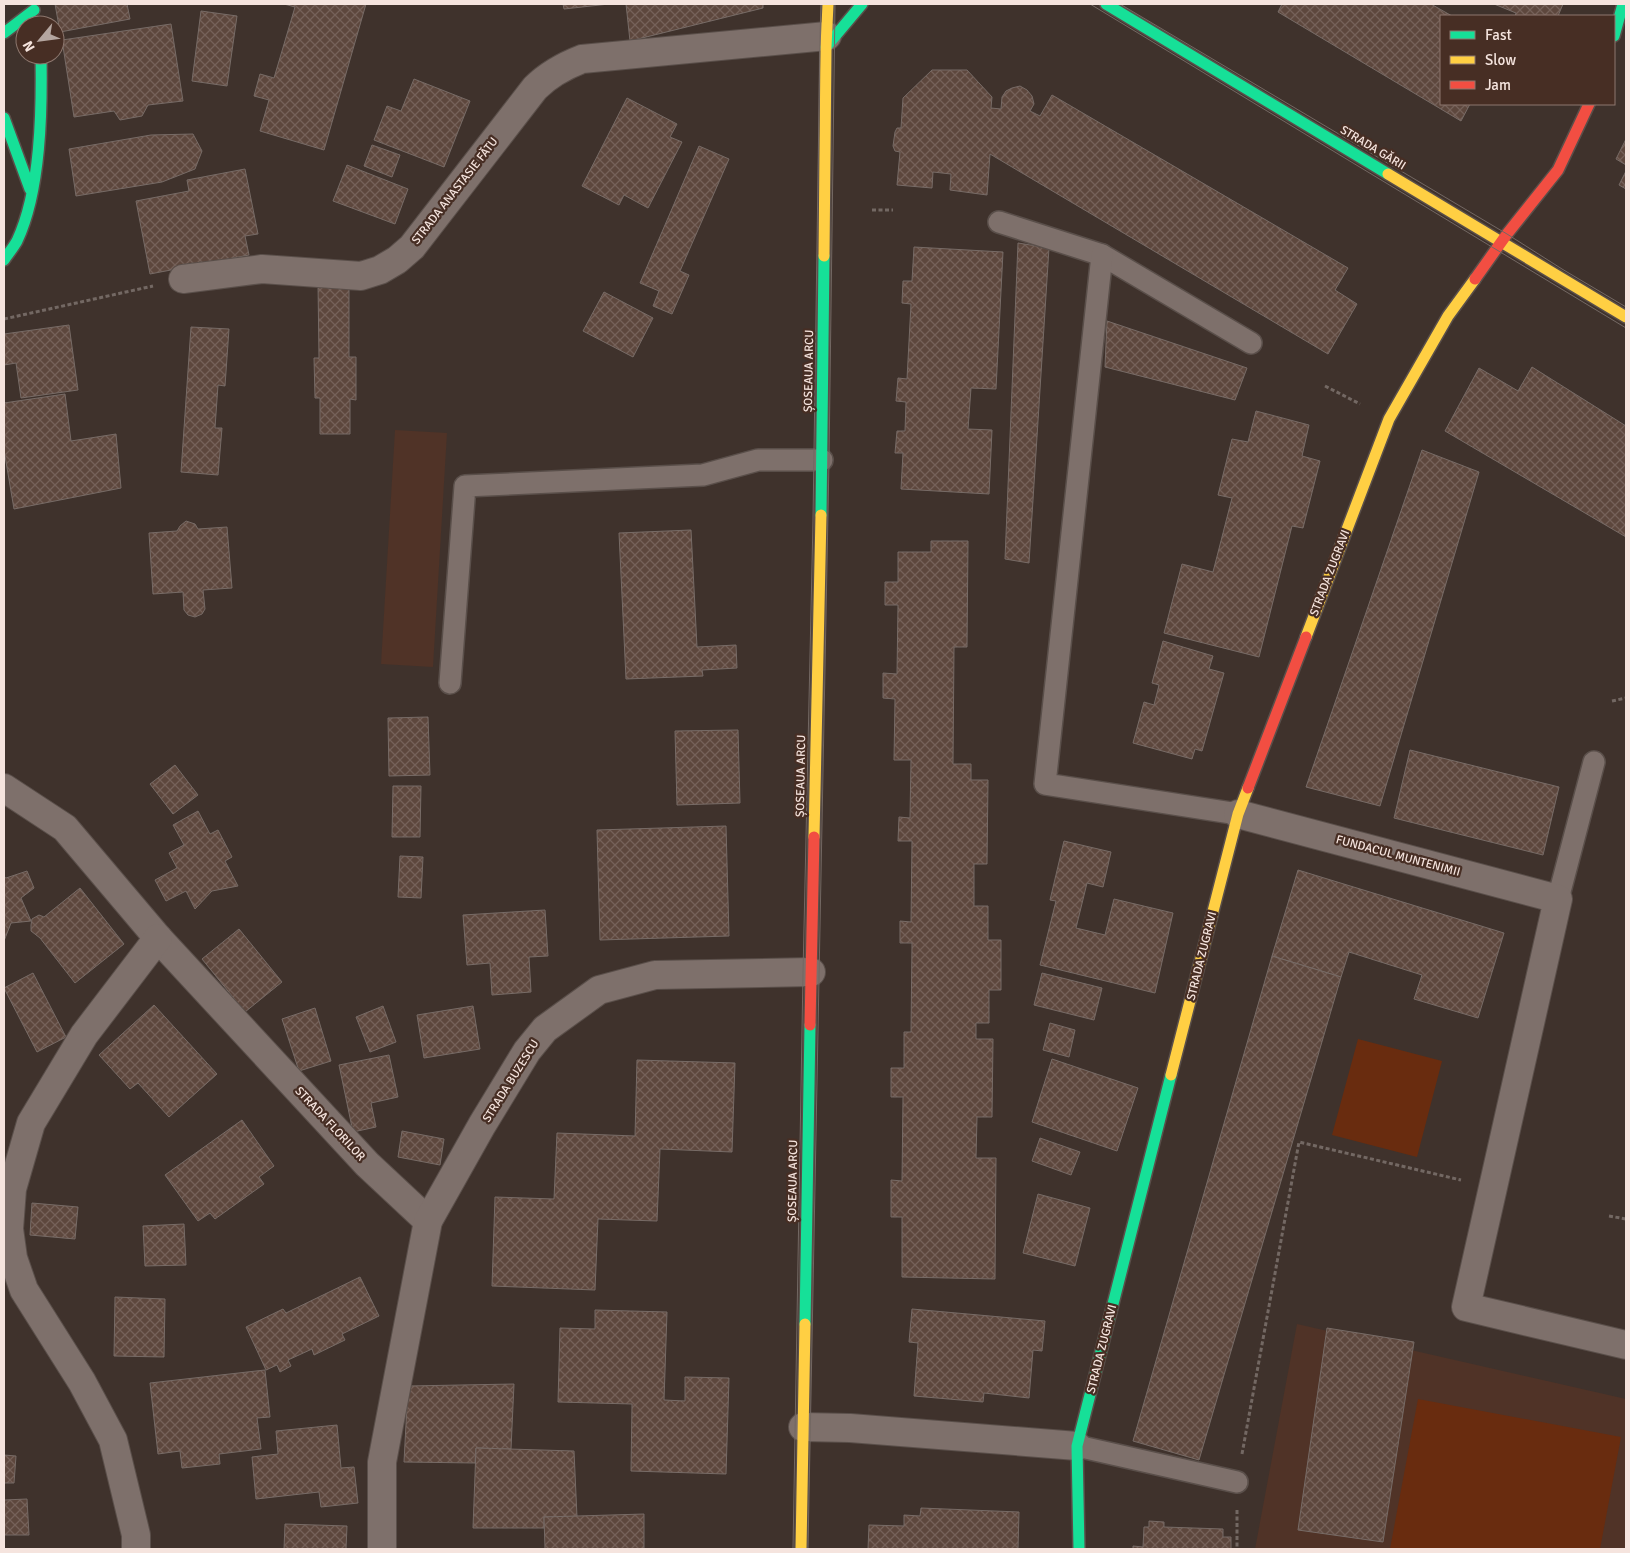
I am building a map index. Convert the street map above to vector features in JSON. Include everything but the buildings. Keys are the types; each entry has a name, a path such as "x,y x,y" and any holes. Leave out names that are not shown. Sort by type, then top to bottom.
{"main road":[{"name":"ȘOSEAUA ARCU","path":"801,1549 822,460 828,4"},
{"path":"827,41 862,4"},
{"name":"STRADA GĂRII","path":"1106,4 1626,317"},
{"path":"1615,32 1623,4"},
{"path":"4,33 34,7"},
{"path":"4,260 16,244 27,212 31,192 40,113 41,65"},
{"name":"STRADA ZUGRAVI","path":"1079,1549 1077,1446 1238,814 1389,418 1448,316 1501,241 1558,170 1589,105"},
{"path":"4,118 31,192"}],"street":[{"name":"STRADA ANASTASIE FĂTU","path":"183,279 262,269 362,276 380,270 397,260 412,247 535,88 543,80 565,66 582,59 827,41"},
{"name":"STRADA FLORILOR","path":"4,788 65,828 158,938 367,1164 428,1221"},
{"name":"FUNDACUL MUNTENIMII","path":"1238,814 1558,899"},
{"path":"1558,899 1466,1307 1626,1345"},
{"path":"136,1549 136,1535 112,1440 82,1382 24,1290 12,1258 9,1229 12,1189 31,1123 84,1035 158,938"},
{"name":"STRADA BUZESCU","path":"428,1221 527,1052 545,1029 599,990 655,975 811,972"},
{"path":"382,1549 382,1462 428,1221"},
{"path":"803,1427 850,1428 1077,1446"}],"lane":[{"path":"999,222 1102,255 1251,342"},
{"path":"1102,255 1045,784 1238,814"},
{"path":"450,683 464,486 703,474 758,460 822,460"},
{"path":"1558,899 1594,762"},
{"path":"1077,1446 1237,1482"}],"path":[{"path":"872,210 893,210"},
{"path":"4,318 183,279"},
{"path":"1326,386 1389,418"},
{"path":"1612,701 1626,698"},
{"path":"1237,1549 1237,1482 1299,1142 1494,1187"},
{"path":"1610,1216 1626,1219"}],"shaded area":[{"path":"395,430 447,433 433,667 381,664"},
{"path":"1358,1039 1442,1061 1417,1157 1332,1135"},
{"path":"1297,1324 1626,1399 1626,1549 1255,1549"},
{"path":"1418,1399 1621,1437 1600,1549 1390,1549"}],"tram line":[{"path":"793,1549 821,4"},
{"path":"808,1549 829,461 835,4"},
{"path":"1090,4 1626,328"},
{"path":"1120,4 1626,307"}],"traffic: fast":[{"path":"826,47 862,4"},
{"path":"1106,4 1388,174"},
{"path":"1615,32 1623,4"},
{"path":"4,33 34,10"},
{"path":"4,260 17,241 31,198 40,125 41,65"},
{"path":"4,118 30,189"},
{"path":"821,515 824,256"},
{"path":"805,1324 810,1025"},
{"path":"1079,1549 1077,1446 1171,1075"}],"traffic: slow":[{"path":"824,256 828,4"},
{"path":"1388,174 1626,317"},
{"path":"1306,637 1389,419 1448,316 1475,279"},
{"path":"814,837 821,515"},
{"path":"1171,1075 1238,814 1248,788"},
{"path":"801,1549 805,1324"}],"traffic: jam":[{"path":"1475,279 1507,234 1558,170 1589,105"},
{"path":"1248,788 1306,637"},
{"path":"810,1025 814,837"}]}
